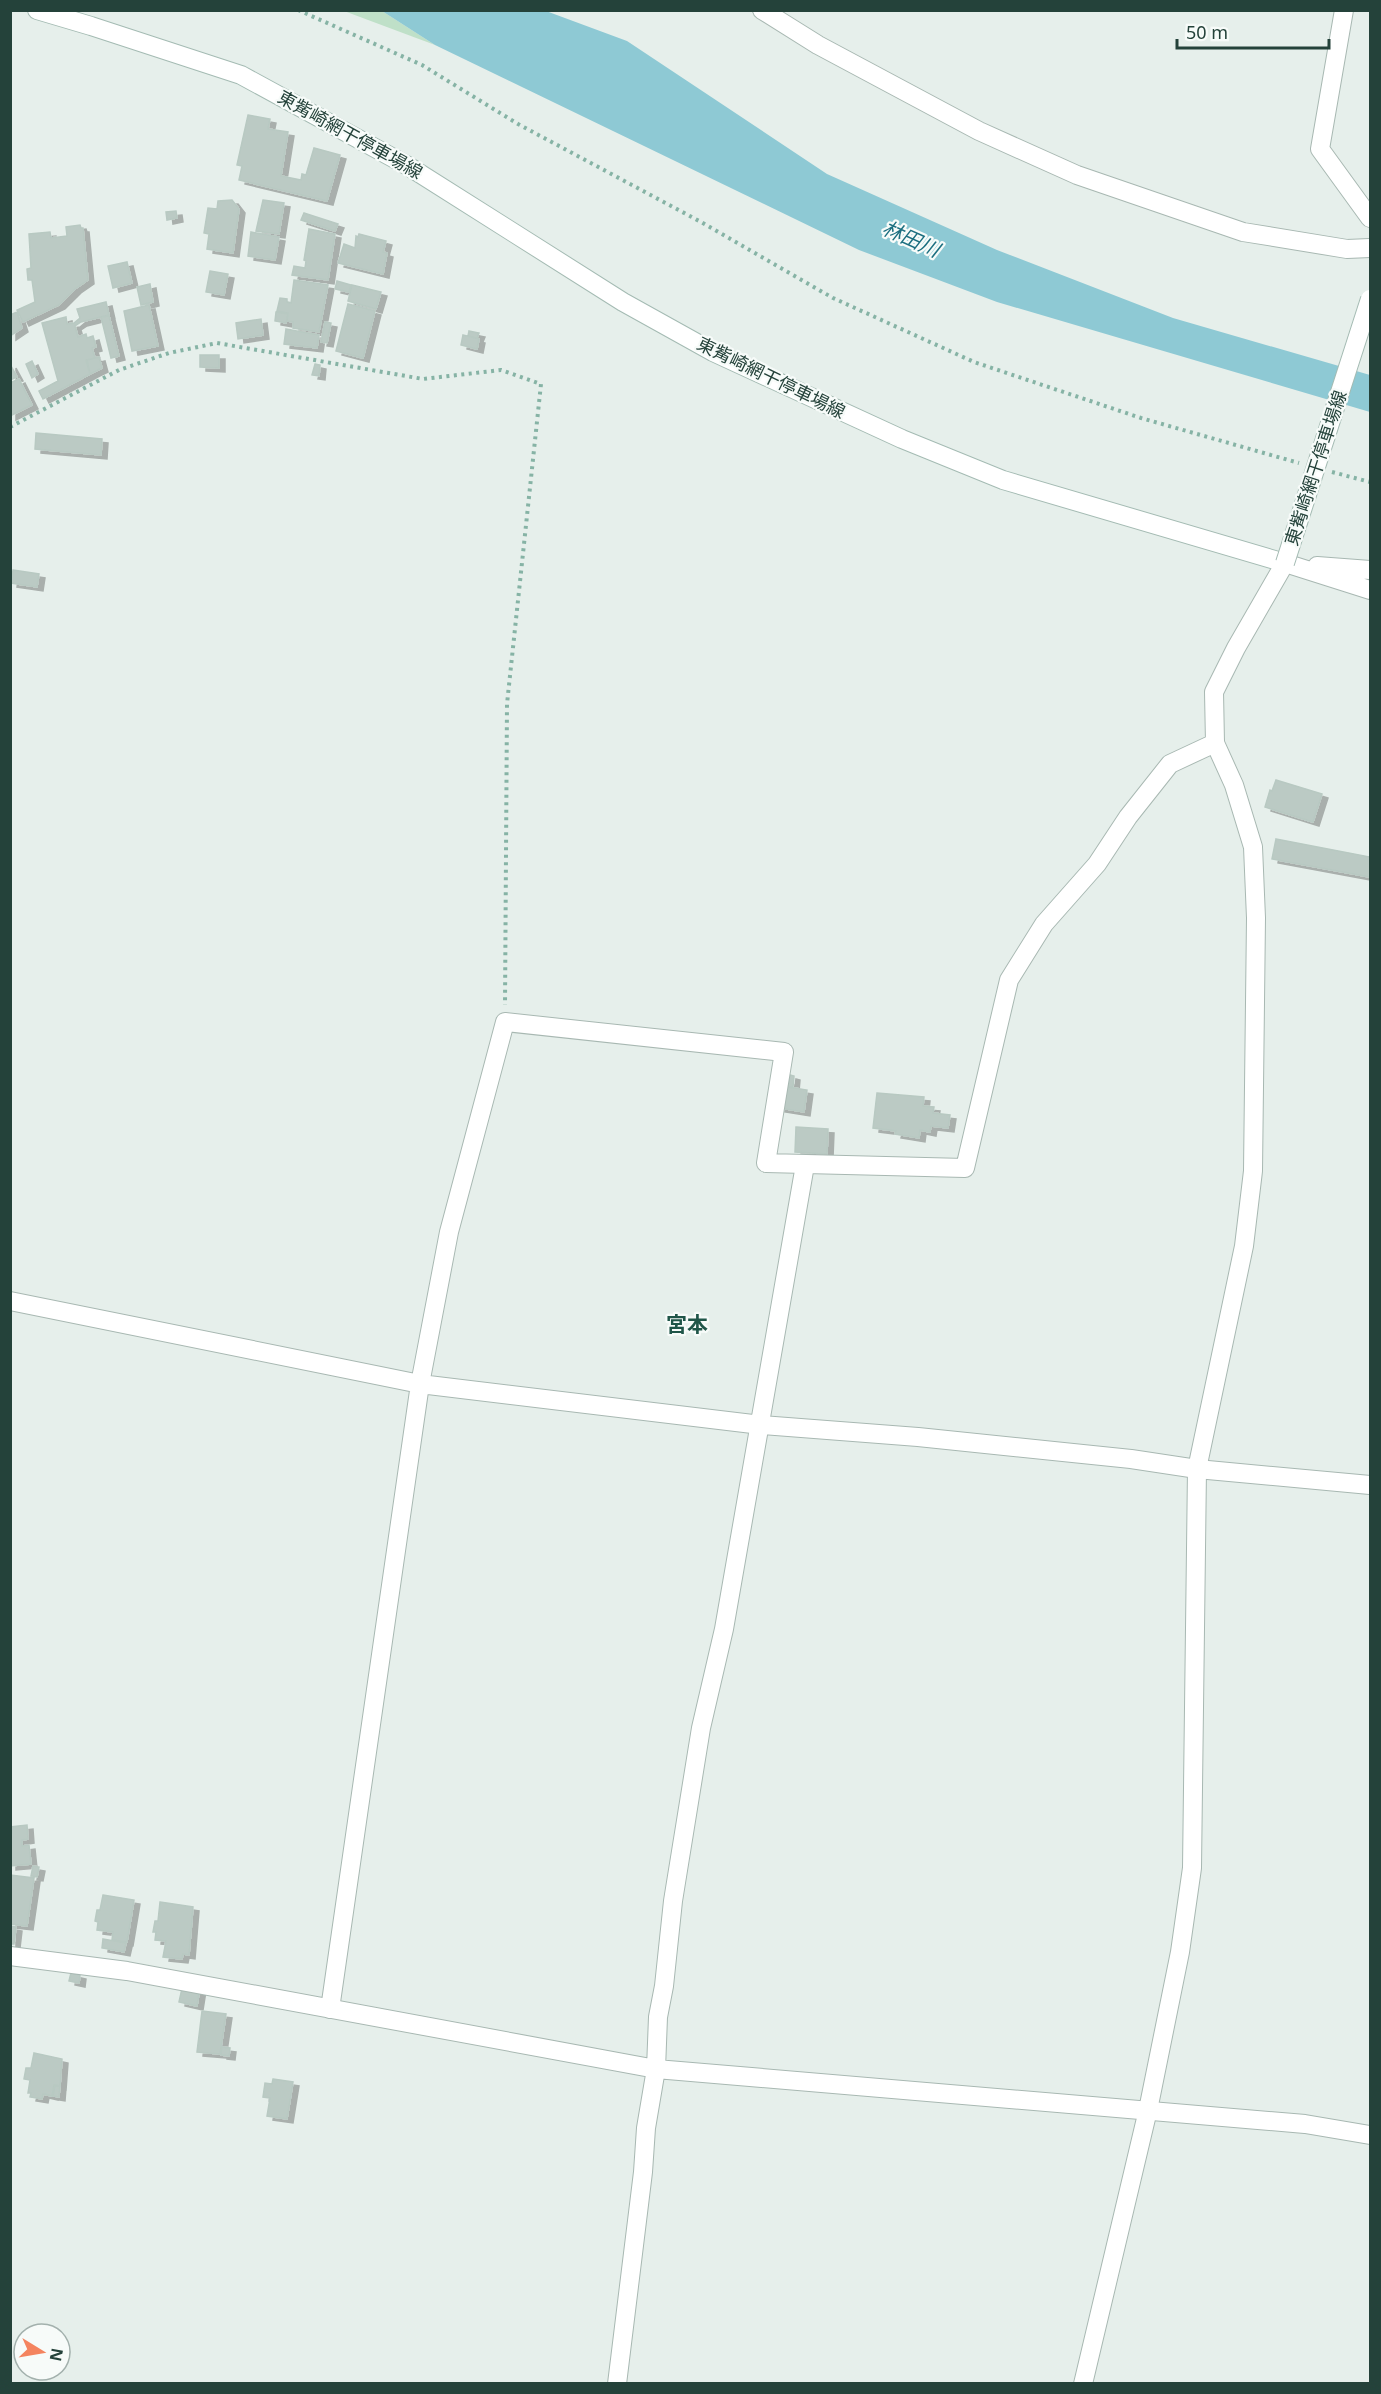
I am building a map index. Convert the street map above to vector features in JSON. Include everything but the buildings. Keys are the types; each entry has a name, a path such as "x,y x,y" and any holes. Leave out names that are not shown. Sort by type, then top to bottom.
{"street":[{"name":"東觜崎網干停車場線","path":"37,10 241,75 408,166 623,302 713,352 902,440 1003,480 1285,563 1371,299"},
{"path":"762,10 818,45 979,131 1077,175 1243,232 1347,249 1371,248"},
{"path":"1344,10 1320,149 1371,218"},
{"path":"1285,563 1371,570"},
{"path":"1285,563 1371,590"},
{"path":"1083,2384 1148,2110 1180,1952 1192,1868 1197,1469 1244,1246 1253,1171 1256,918 1253,847 1234,785 1215,743 1215,693 1236,648 1285,563"},
{"path":"330,2009 420,1384 449,1232 505,1022 784,1052 766,1163 965,1168 1009,981 1044,924 1097,864 1128,817 1170,764 1215,743"},
{"path":"617,2384 642,2183 646,2128 656,2068 658,2017 664,1986 673,1901 697,1751 724,1629 805,1165"},
{"path":"10,1301 420,1384 760,1425 918,1437 1131,1459 1197,1469 1371,1485"},
{"path":"10,1956 127,1971 656,2068 1305,2124 1371,2135"}],"path":[{"path":"298,10 422,65 518,124 701,222 832,298 974,362 1141,418 1302,463"},
{"path":"10,427 119,370 169,353 217,343 423,379 501,370 541,384 507,704 505,1022"},
{"path":"1324,470 1371,483"}],"green space":[{"path":"344,11 382,11 435,45"}],"water":[{"name":"林田川","path":"382,11 546,11 627,41 827,174 997,250 1173,318 1370,375 1370,412 997,302 859,250 435,45"}],"district":[{"name":"宮本","path":"687,1325"}]}
